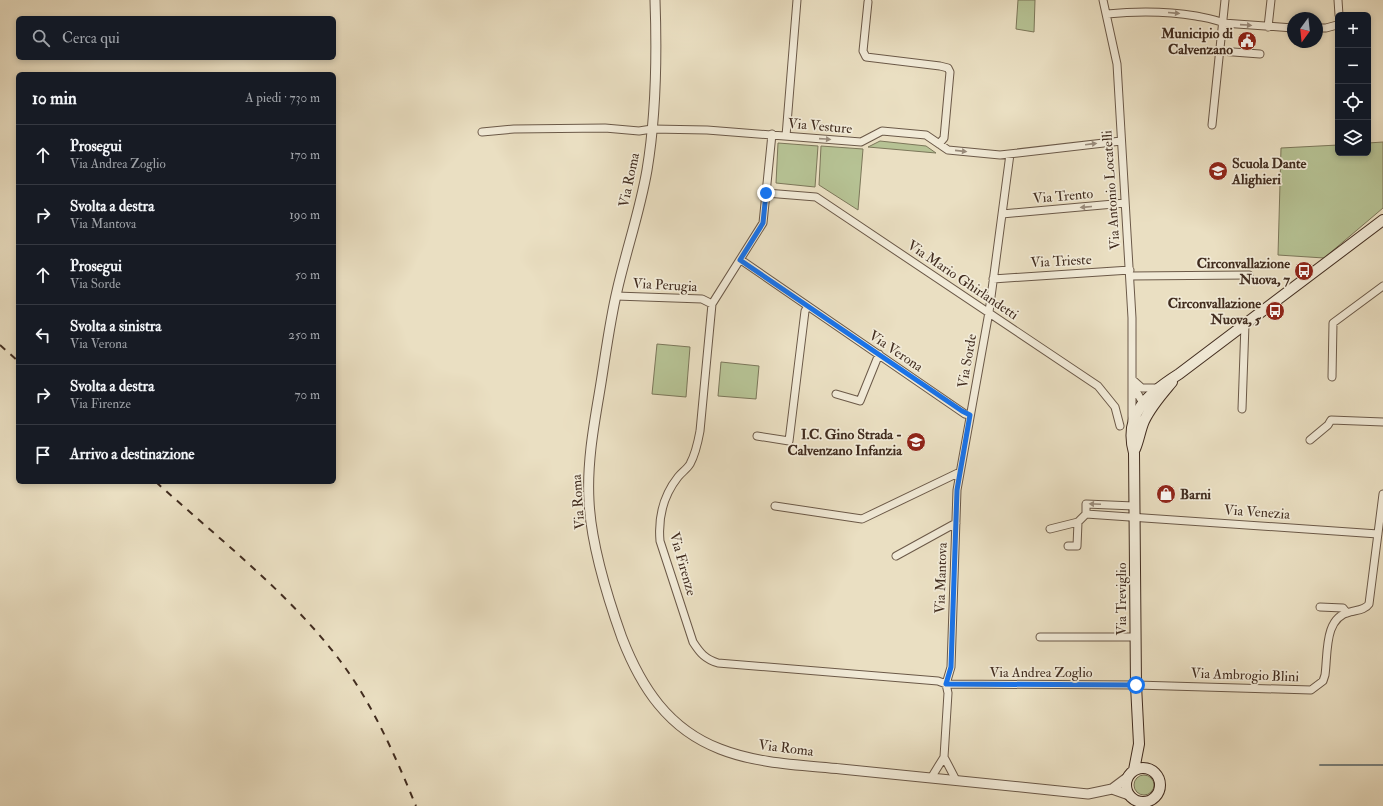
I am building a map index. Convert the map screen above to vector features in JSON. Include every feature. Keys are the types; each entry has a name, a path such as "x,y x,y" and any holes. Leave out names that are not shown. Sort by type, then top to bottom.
{"main road":[{"path":"1134,453 1142,403 1156,388 1179,374 1383,220"},
{"path":"1134,453 1132,445 1132,428 1140,416 1179,374"},
{"name":"Via Treviglio","path":"1134,453 1135,637 1139,744 1131,774 1126,786 1135,801 1154,802 1160,788 1160,782 1155,772 1150,769 1139,744"},
{"path":"1131,774 1144,768 1150,769"}],"street":[{"name":"Via Roma","path":"655,0 657,43 652,129 646,174 616,296 590,451 589,502 599,563 614,615 630,659 641,682 656,703 671,719 718,749 743,757 769,761 1088,794 1112,789 1131,774"},
{"path":"786,136 797,0"},
{"name":"Via Antonio Locatelli","path":"1104,0 1117,64 1130,273 1133,382 1140,416"},
{"path":"1212,125 1225,0"},
{"path":"1268,27 1271,0"},
{"path":"1338,0 1339,12"},
{"path":"868,2 863,51 866,57 940,66 948,68 950,72 944,138 939,144"},
{"path":"1107,14 1145,11 1179,13 1217,20 1223,23 1287,28"},
{"path":"1323,28 1335,26"},
{"path":"1220,51 1260,54"},
{"name":"Via Vesture","path":"482,132 514,129 605,128 639,131 652,129 707,130 861,142 882,131 926,136 948,150 1000,155 1121,141"},
{"name":"Via Firenze","path":"772,134 763,223 712,304 700,431 696,450 690,465 677,477 667,494 660,512 660,541 693,642 700,654 709,660 718,663 938,681 946,684"},
{"name":"Via Sorde","path":"960,472 989,312 1010,154"},
{"name":"Via Mario Ghirlandetti","path":"766,193 816,197 1098,386 1115,407 1120,426"},
{"name":"Via Trento","path":"1002,214 1125,203"},
{"name":"Via Verona","path":"740,260 970,415"},
{"name":"Via Trieste","path":"993,278 1130,273 1249,275"},
{"path":"1332,377 1333,323 1383,286"},
{"name":"Via Perugia","path":"616,296 702,299 712,304"},
{"path":"757,436 789,440 805,311 808,306"},
{"path":"1242,409 1245,324"},
{"path":"836,394 860,401 878,354"},
{"path":"1133,382 1142,388 1156,388"},
{"name":"Via Antonio Locatelli","path":"1133,382 1142,403"},
{"path":"1310,440 1328,425 1331,420 1383,422"},
{"path":"775,506 862,519 960,472"},
{"name":"Via Mantova","path":"946,684 951,667 957,490 960,472"},
{"path":"1378,534 1383,494"},
{"path":"1050,529 1078,522 1086,514 1086,504 1134,511"},
{"name":"Via Venezia","path":"1134,511 1378,534"},
{"path":"1068,546 1077,546 1078,522"},
{"path":"896,556 956,523"},
{"name":"Via Ambrogio Blini","path":"1136,685 1311,690 1323,681 1325,675 1330,630 1334,621 1339,616 1367,607 1369,604 1378,534"},
{"path":"1320,607 1343,608 1347,613"},
{"path":"1040,637 1135,637"},
{"path":"931,778 944,756 948,693 946,684"},
{"name":"Via Andrea Zoglio","path":"946,684 1136,685"},
{"path":"944,756 956,780"},
{"path":"1112,789 1135,801"}],"green space":[{"path":"1018,0 1035,0 1034,32 1016,29"},
{"path":"880,141 926,146 936,153 868,147"},
{"path":"1383,142 1383,208 1324,258 1278,255 1281,148 1335,145 1335,156 1371,156 1371,143"},
{"path":"778,143 818,146 815,187 776,183"},
{"path":"821,146 863,149 858,210 819,185"},
{"path":"657,344 690,347 686,397 652,394"},
{"path":"721,362 759,366 756,399 718,396"},
{"path":"1144,775 1151,778 1154,785 1151,792 1144,795 1137,792 1134,785 1137,778"}],"waterway":[{"path":"1320,765 1383,765"}],"railway":[{"path":"0,345 16,359"},
{"path":"158,484 279,592 324,641 344,666 366,699 393,752 416,806"}],"place":[{"name":"Municipio di Calvenzano","path":"1247,41"},
{"name":"Scuola Dante Alighieri","path":"1218,171"},
{"name":"Circonvallazione Nuova, 7","path":"1304,271"},
{"name":"Circonvallazione Nuova, 5","path":"1275,311"},
{"name":"I.C. Gino Strada - Calvenzano Infanzia","path":"916,442"},
{"name":"Barni","path":"1166,494"}],"route":[{"path":"766,193 763,223 740,260 965,414 970,415 957,490 951,667 946,684 954,682 973,684 1033,685 1136,685"}]}
